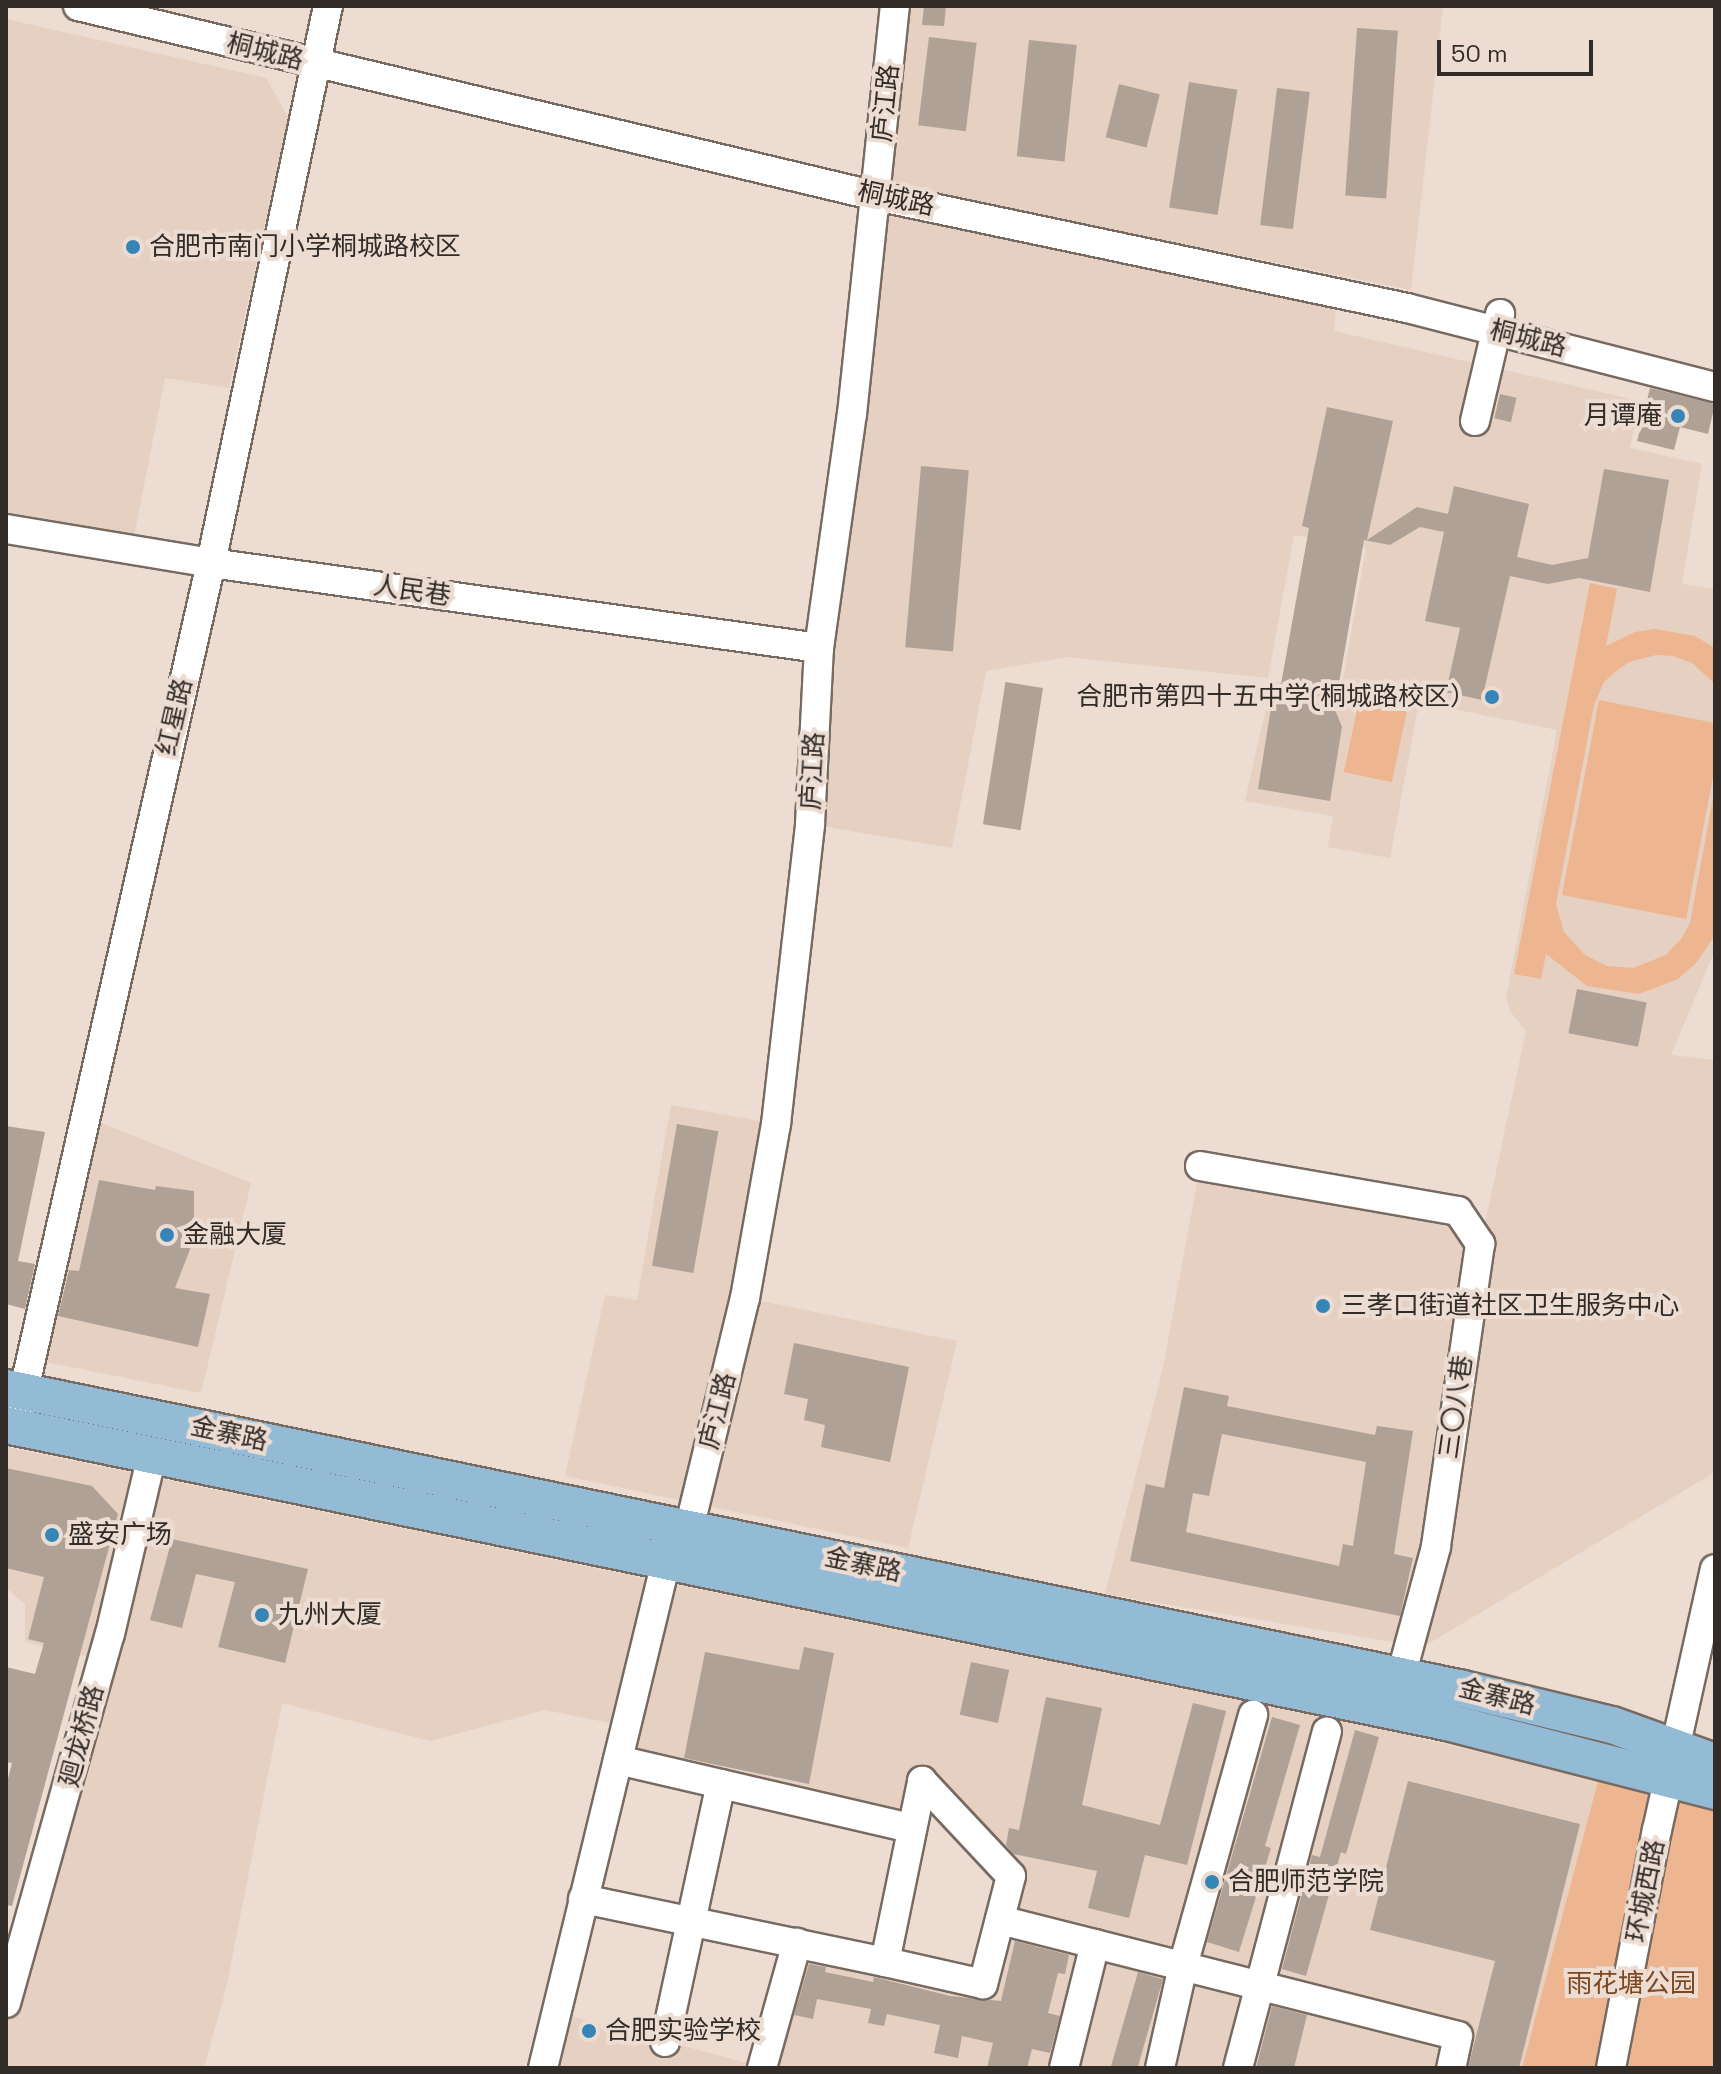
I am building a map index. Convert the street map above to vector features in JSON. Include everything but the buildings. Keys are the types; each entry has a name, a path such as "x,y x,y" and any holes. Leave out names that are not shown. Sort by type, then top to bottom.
{"main road":[{"name":"金寨路","path":"15,1390 1401,1676 1612,1725 1715,1791"},
{"name":"金寨路","path":"11,1426 1447,1722 1673,1762 1715,1762"}],"street":[{"name":"桐城路","path":"78,6 316,57 877,189 1407,308 1498,322 1715,370"},
{"name":"桐城路","path":"134,6 316,57"},
{"name":"红星路","path":"11,1426 15,1390 211,563 328,6"},
{"name":"庐江路","path":"689,1529 745,1298 776,1124 810,824 819,648 852,414 895,6"},
{"name":"桐城路","path":"1498,322 1715,387"},
{"path":"1475,421 1498,322"},
{"name":"人民巷","path":"6,529 211,563 819,648"},
{"name":"三〇八巷","path":"1200,1166 1458,1211 1480,1244 1436,1547 1401,1676"},
{"name":"廻龙桥路","path":"6,2003 110,1634 149,1468"},
{"name":"环城西路","path":"1611,2068 1715,1569"},
{"path":"543,2068 662,1578"},
{"path":"1160,2068 1183,1966 1253,1715"},
{"path":"1238,2068 1327,1732"},
{"path":"618,1760 910,1828"},
{"path":"583,1899 983,1984 1011,1876 922,1781 885,1962"},
{"path":"665,2042 721,1784"},
{"path":"1000,1920 1458,2036 1451,2068"},
{"path":"762,2068 797,1943"},
{"path":"1064,2068 1095,1944"}],"shaded area":[{"path":"895,6 1443,6 1411,290 878,182"},
{"name":"合肥市南门小学桐城路校区","path":"6,19 266,78 288,117 229,388 165,378 133,542 6,522"},
{"path":"876,196 1337,293 1334,331 1640,401 1630,448 1702,464 1682,584 1715,589 1715,950 1671,1055 1715,1060 1715,1472 1423,1647 1105,1594 1163,1368 1200,1166 1458,1211 1481,1242 1526,1031 1510,1011 1506,998 1557,730 1419,702 1390,858 1328,847 1333,816 1245,801 1272,681 1341,691 1366,548 1294,535 1268,678 1067,657 986,671 952,848 810,824"},
{"path":"671,1105 776,1124 746,1298 957,1341 908,1548 565,1476 605,1295 637,1300"},
{"path":"84,1116 251,1183 201,1393 41,1361"},
{"path":"6,1447 1403,1734 1598,1781 1522,2068 543,2068 556,2012 762,2067 797,1943 983,1984 1011,1876 923,1782 910,1828 618,1760 625,1726 545,1710 430,1741 282,1703 227,1984 204,2068 6,2068 6,2003 102,1660 25,1642 25,1604 6,1588"}],"green space":[{"path":"1590,583 1617,589 1606,646 1635,632 1655,629 1695,636 1715,648 1715,684 1692,663 1673,656 1656,655 1629,662 1615,672 1604,682 1594,705 1556,904 1564,932 1585,955 1607,966 1633,968 1666,955 1681,939 1690,923 1715,787 1713,938 1697,962 1678,979 1639,994 1587,986 1546,954 1541,979 1514,974"},
{"path":"1363,682 1411,692 1392,782 1344,772"},
{"path":"1599,700 1715,723 1715,766 1686,919 1562,895"},
{"name":"雨花塘公园","path":"1598,1781 1715,1810 1715,2068 1522,2068"}],"place":[{"name":"合肥市南门小学桐城路校区","path":"133,247"},
{"name":"月谭庵","path":"1678,416"},
{"name":"合肥市第四十五中学(桐城路校区）","path":"1492,697"},
{"name":"金融大厦","path":"167,1235"},
{"name":"三孝口街道社区卫生服务中心","path":"1323,1306"},
{"name":"盛安广场","path":"52,1535"},
{"name":"九州大厦","path":"262,1615"},
{"name":"合肥师范学院","path":"1212,1882"},
{"name":"合肥实验学校","path":"589,2031"}]}
